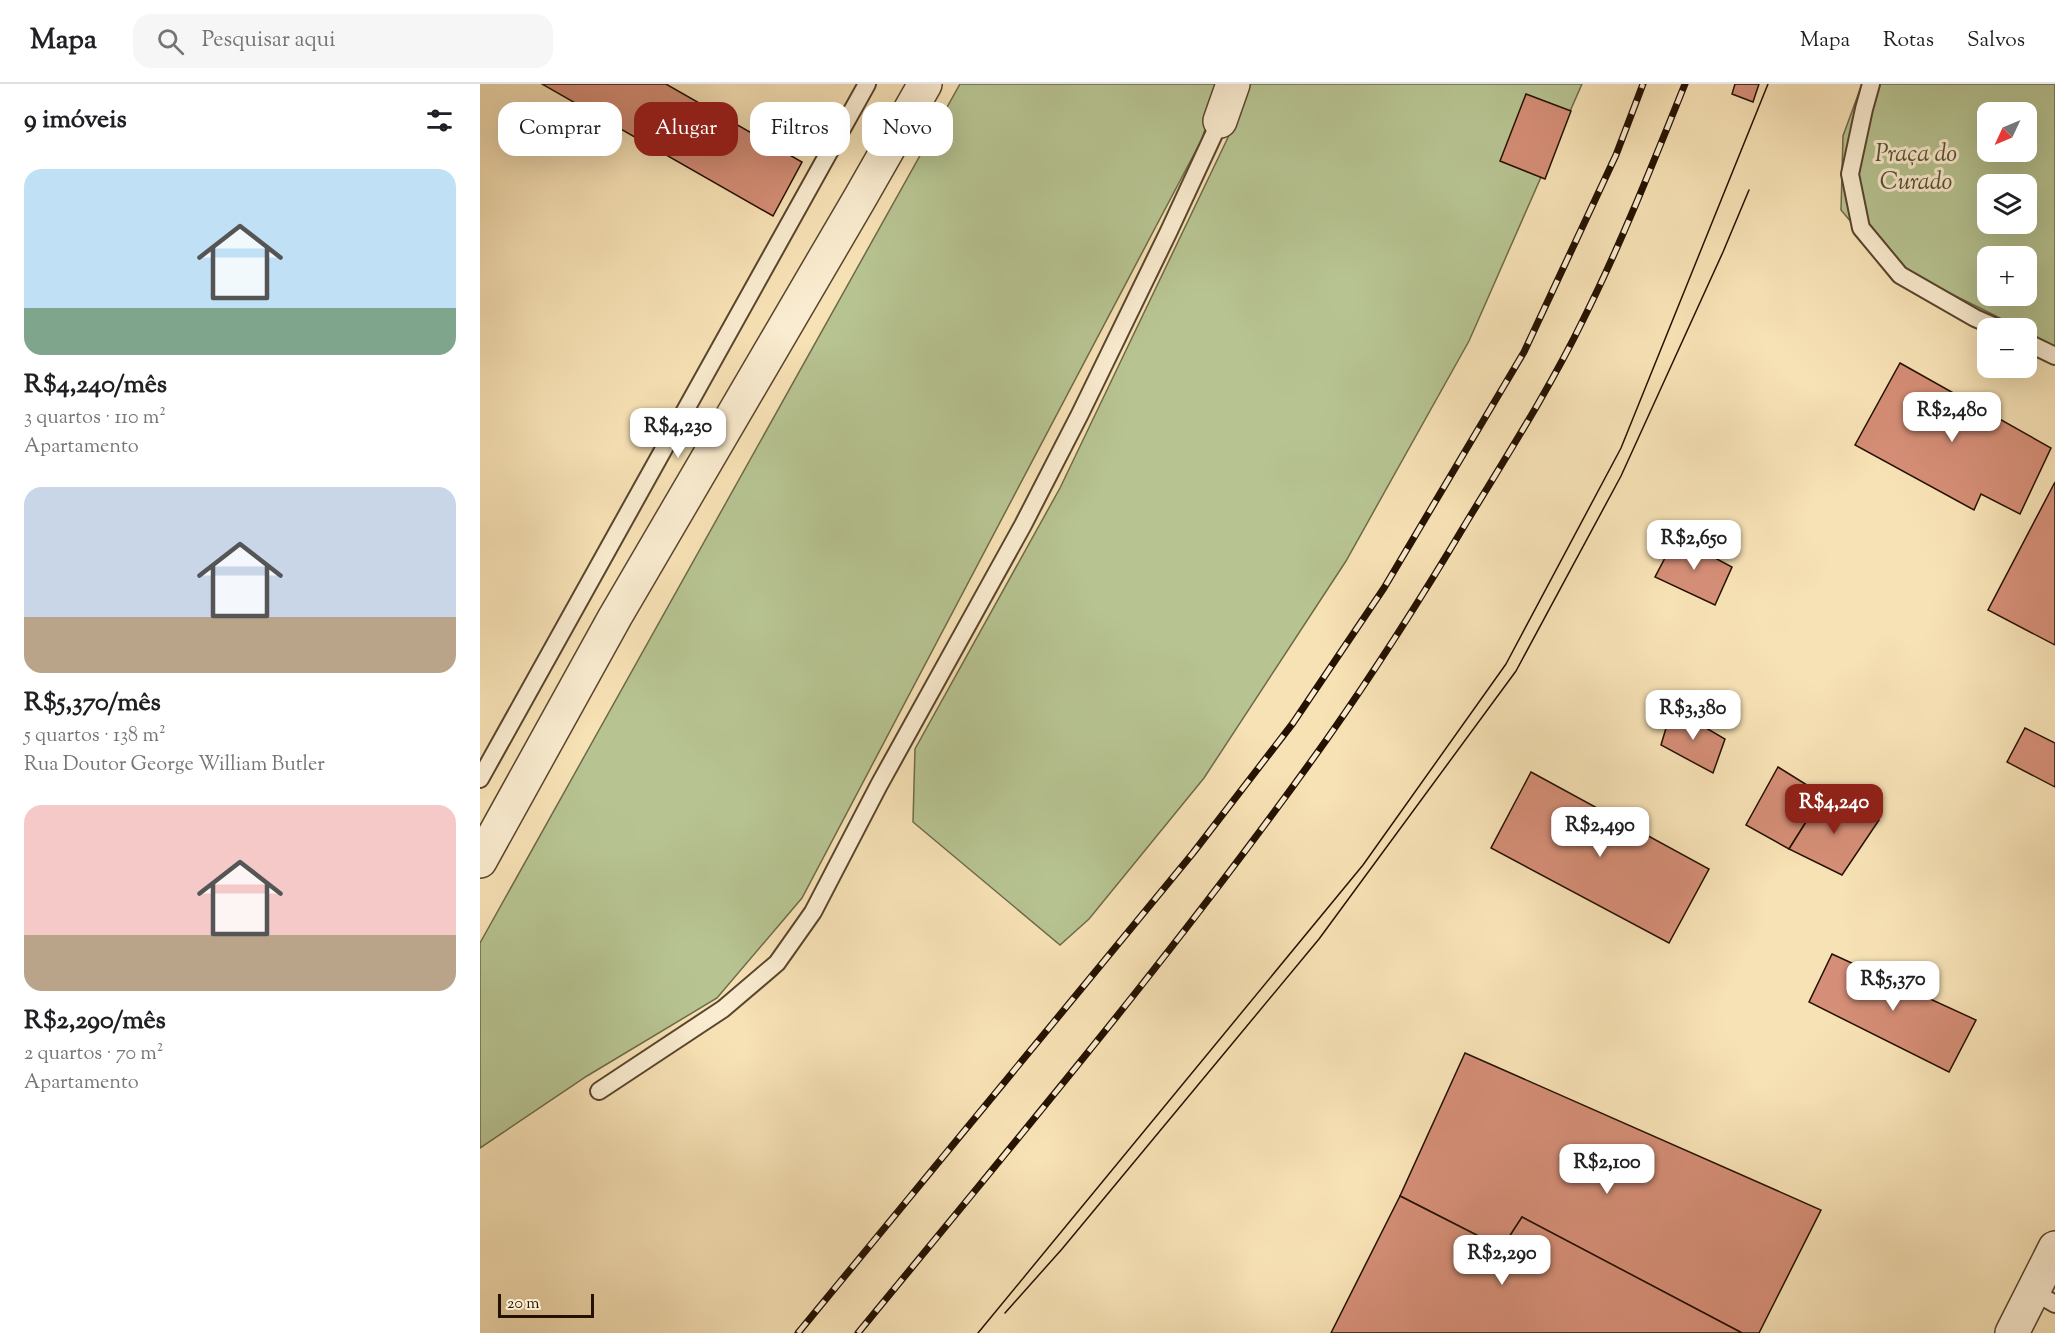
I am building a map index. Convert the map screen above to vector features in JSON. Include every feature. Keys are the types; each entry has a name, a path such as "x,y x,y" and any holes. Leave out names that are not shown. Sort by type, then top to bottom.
{"street":[{"path":"480,861 615,617 925,84"},
{"path":"1220,121 1233,84"},
{"path":"2012,1333 2044,1298 2055,1248"}],"lane":[{"path":"480,779 867,84"},
{"path":"1871,84 1850,174 1861,228 1900,275 1977,319"},
{"path":"599,1091 723,1010 777,963 813,912 879,785 1039,495 1169,231 1220,121"},
{"path":"2037,347 2055,356"}],"green space":[{"path":"960,84 1219,84 1202,139 802,898 717,998 587,1076 480,1148 480,943 920,156 953,156 953,102 950,102"},
{"path":"1247,84 1582,84 1469,341 1346,561 1204,778 1089,919 1060,945 913,822 915,749 1060,488 1233,127"},
{"name":"Praça do Curado","path":"1862,84 2055,84 2055,346 2037,337 2037,318 2000,318 1883,260 1841,210 1843,136"}],"building":[{"path":"542,84 666,84 697,102 634,102 634,137 622,130 622,102 574,102"},
{"path":"1735,84 1759,84 1753,102 1732,94"},
{"path":"1526,94 1571,111 1545,179 1500,161"},
{"path":"738,125 750,132 750,156 792,156 802,162 773,216 668,156 738,156"},
{"path":"1900,363 2051,448 2020,514 1981,494 1974,510 1855,445"},
{"path":"2055,482 2055,645 1988,610"},
{"path":"1676,537 1732,567 1715,605 1655,577"},
{"path":"1672,708 1725,739 1713,773 1661,745"},
{"path":"2025,728 2055,743 2055,787 2007,762"},
{"path":"1778,767 1823,795 1789,849 1746,825"},
{"path":"1531,772 1709,869 1669,943 1491,848"},
{"path":"1823,795 1879,820 1842,875 1789,849"},
{"path":"1832,954 1976,1020 1949,1072 1809,1002"},
{"path":"1465,1053 1821,1210 1759,1333 1742,1333 1522,1217 1502,1248 1400,1196"},
{"path":"1400,1196 1502,1248 1522,1217 1742,1333 1331,1333"}],"tram line":[{"path":"978,1333 1363,865 1506,664 1621,448 1768,84"},
{"path":"1005,1313 1062,1249 1319,939 1516,671 1621,476 1749,190"}],"railway":[{"path":"798,1333 1193,853 1293,723 1384,588 1524,352 1616,155 1643,84"},
{"path":"858,1333 1157,966 1271,816 1381,659 1512,448 1570,346 1624,233 1685,84"}]}
